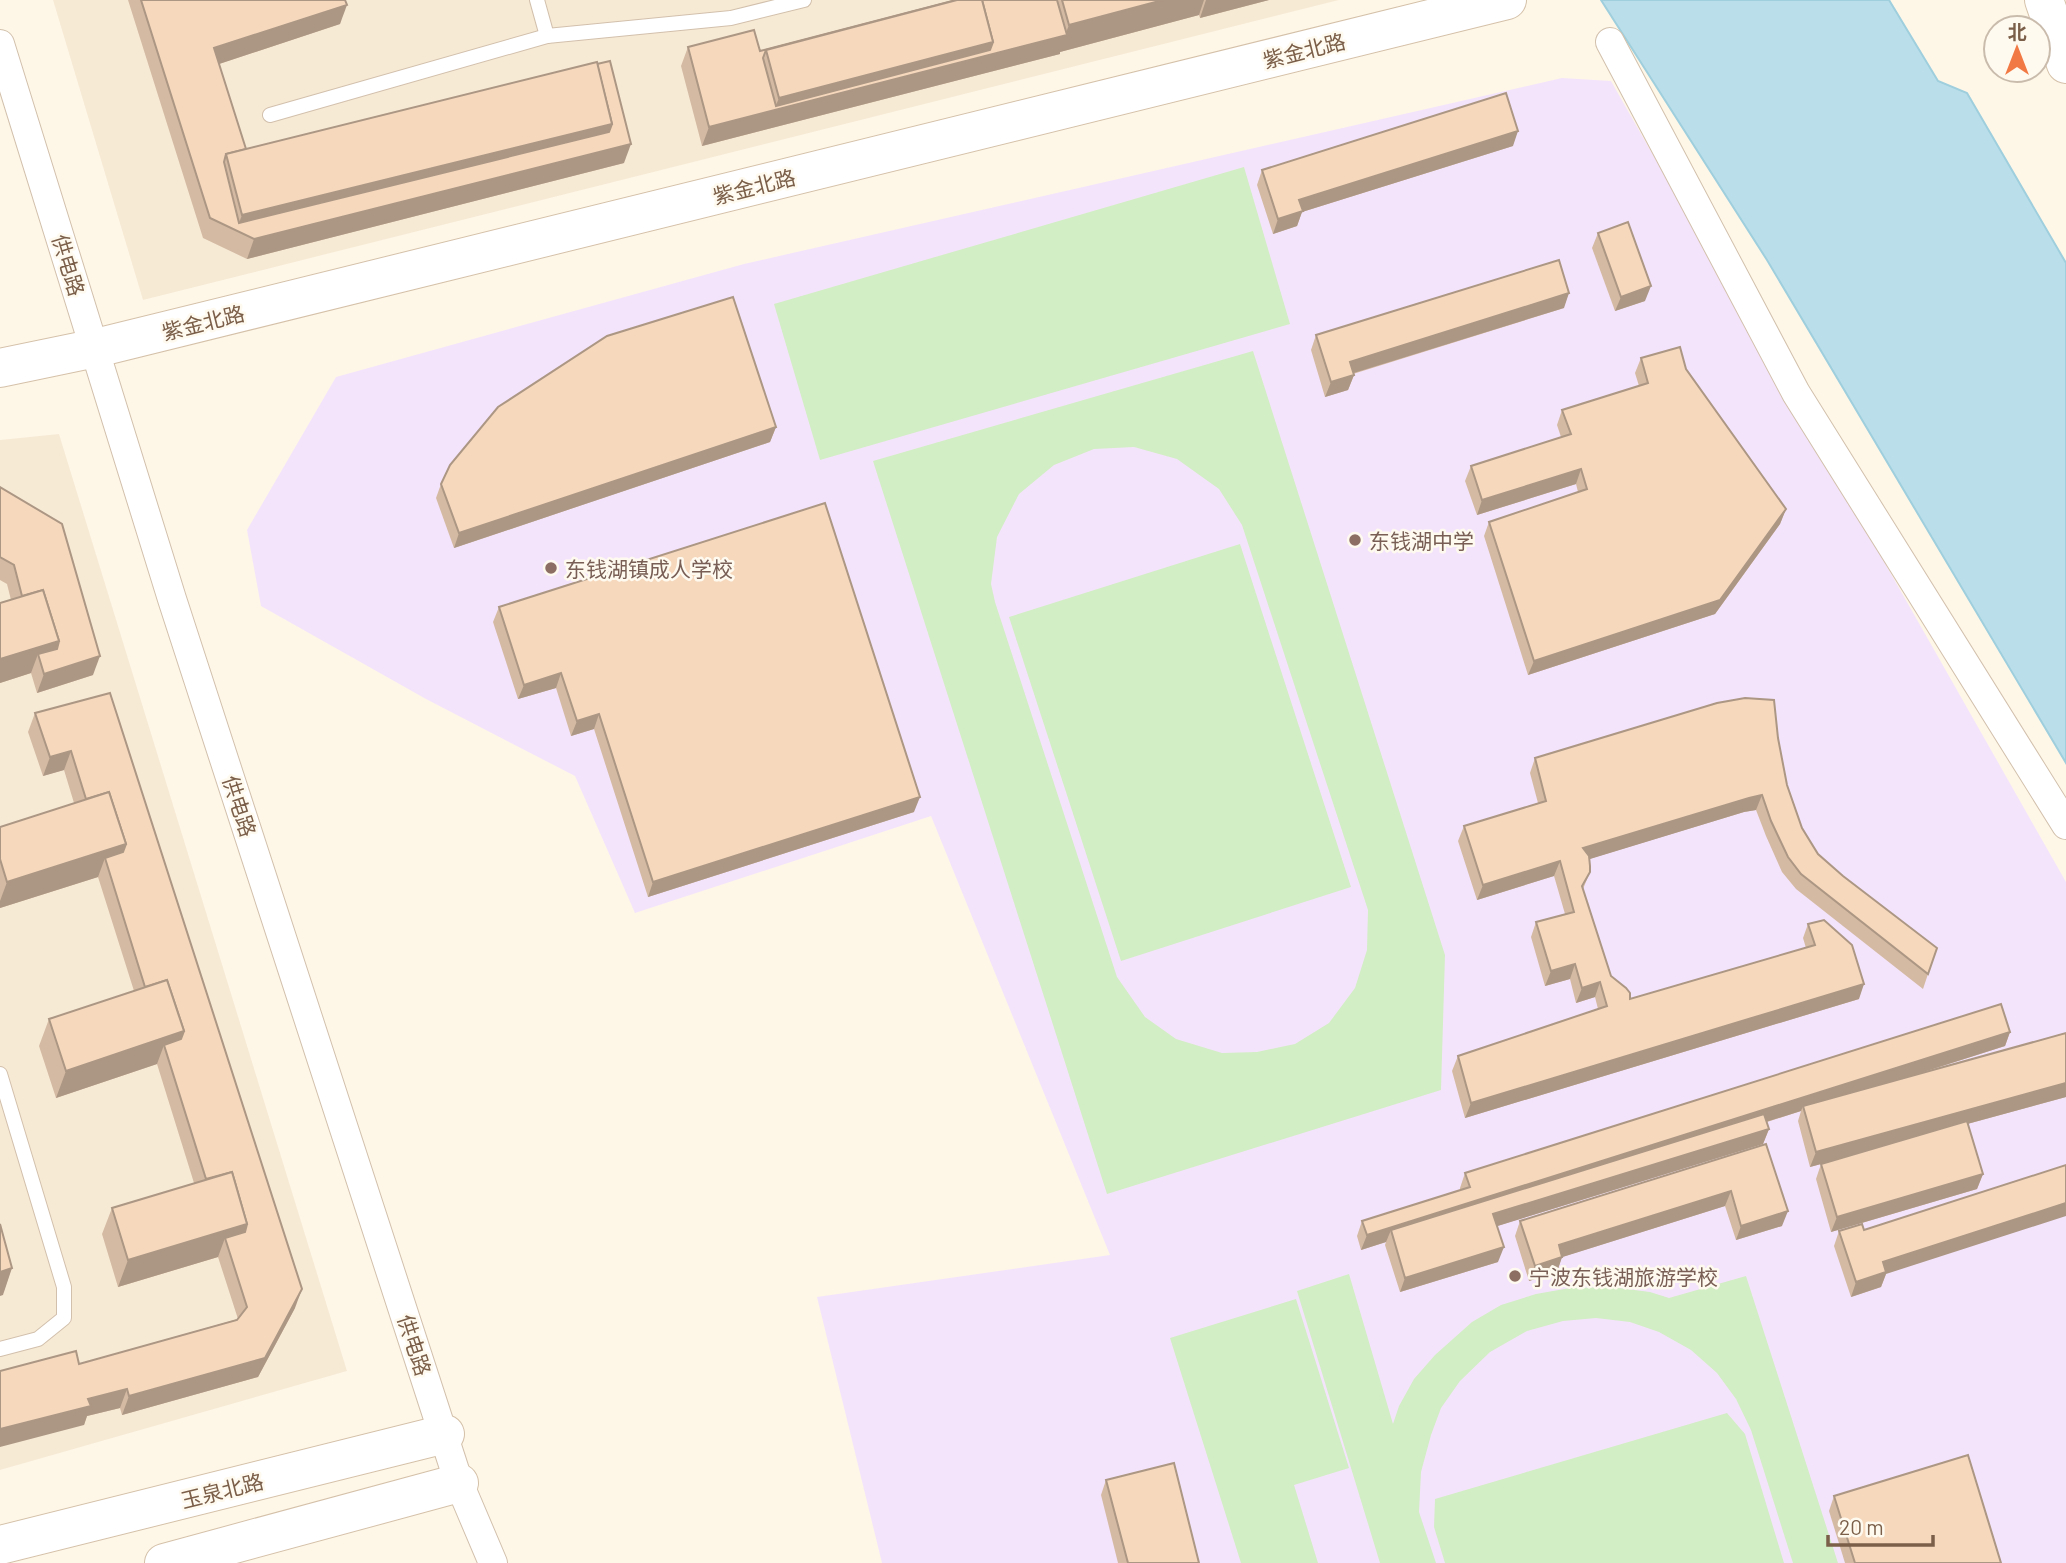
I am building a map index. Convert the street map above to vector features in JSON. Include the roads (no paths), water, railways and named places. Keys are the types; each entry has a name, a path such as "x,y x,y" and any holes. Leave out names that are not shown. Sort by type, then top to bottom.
{"street":[{"name":"紫金北路","path":"0,368 96,348 1507,0"},
{"path":"2044,0 2066,64"},
{"path":"1610,42 1796,393 2066,825"},
{"name":"供电路","path":"0,44 172,599 459,1483 493,1563"},
{"name":"玉泉北路","path":"0,1545 445,1434"},
{"path":"164,1563 459,1483"}],"lane":[{"path":"537,0 547,36"},
{"path":"270,115 547,36 731,18 804,0"},
{"path":"0,1074 64,1287 64,1318 38,1339 0,1349"}],"water":[{"path":"1601,0 1889,0 1938,81 1967,93 2066,263 2066,763 1767,260"}],"place":[{"name":"东钱湖中学","path":"1355,540"},
{"name":"东钱湖镇成人学校","path":"551,568"},
{"name":"宁波东钱湖旅游学校","path":"1515,1276"}]}
